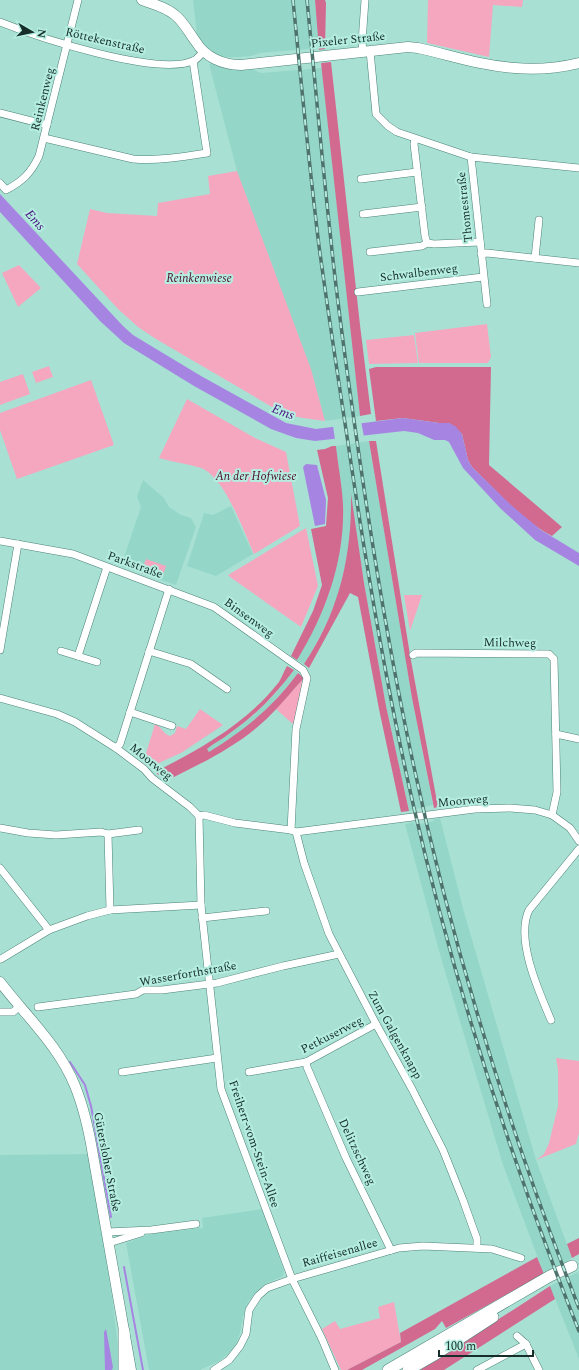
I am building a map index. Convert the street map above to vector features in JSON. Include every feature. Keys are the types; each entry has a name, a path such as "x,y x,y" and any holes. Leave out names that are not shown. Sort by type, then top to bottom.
{"highway":[{"path":"388,1370 550,1276 572,1266 436,1354 408,1370"},
{"path":"124,1331 124,1370"}],"main road":[{"name":"Pixeler Straße","path":"142,0 164,8 177,16 204,52 223,62 236,65 414,47 513,68 549,68 579,63"},
{"name":"Gütersloher Straße","path":"0,982 46,1038 62,1060 75,1085 86,1119 131,1370"}],"street":[{"name":"Reinkenweg","path":"0,183 6,190 18,184 31,171 39,156 48,125 78,0"},
{"path":"365,0 362,42 367,51 376,114 388,126 396,132 471,157 579,168"},
{"name":"Röttekenstraße","path":"0,22 67,44 141,63 172,64 193,61"},
{"path":"44,138 143,160 166,159 207,153 193,61 204,52"},
{"path":"0,113 48,125"},
{"path":"415,139 414,144 417,172 427,243"},
{"name":"Thomestraße","path":"471,157 487,304"},
{"path":"361,179 417,172"},
{"path":"363,214 422,207"},
{"path":"535,258 539,220"},
{"path":"370,252 422,246 427,243 480,242"},
{"name":"Thomestraße","path":"481,254 487,253 579,263"},
{"name":"Schwalbenweg","path":"358,292 483,277"},
{"name":"Parkstraße","path":"0,541 73,554 169,589 120,744 116,748"},
{"path":"0,650 18,544"},
{"path":"78,656 106,567"},
{"name":"Binsenweg","path":"169,589 214,607 303,670 307,678 296,729 293,831"},
{"path":"61,650 97,662"},
{"path":"149,651 191,664 227,689"},
{"name":"Milchweg","path":"413,655 416,652 549,654 554,659 557,792 552,815"},
{"name":"Moorweg","path":"0,698 62,716 75,722 116,748 144,769 152,778 190,807 199,816 204,815 235,823 293,831 475,810 510,808 535,810 552,815 570,828 579,841"},
{"path":"130,712 172,726"},
{"path":"556,734 579,739"},
{"name":"Freiherr-vom-Stein-Allee","path":"199,816 202,918 221,1089 292,1279 322,1339 335,1370"},
{"path":"0,828 28,833 56,835 101,832 108,834 139,830"},
{"name":"Zum Galgenknapp","path":"293,831 329,934 443,1150 477,1239 477,1248"},
{"path":"108,834 110,910"},
{"path":"551,1020 532,971 524,929 529,910 579,849"},
{"path":"0,868 49,930"},
{"path":"1,959 49,930 87,916 110,910 201,905"},
{"path":"202,918 266,911"},
{"name":"Wasserforthstraße","path":"38,1007 136,994 143,990 162,990 217,983 339,954"},
{"path":"0,1012 12,1012 20,1006"},
{"name":"Petkuserweg","path":"250,1072 306,1062 376,1024"},
{"path":"122,1072 217,1058"},
{"name":"Delitzschweg","path":"306,1062 346,1158 391,1250"},
{"path":"107,1232 151,1230 196,1224"},
{"path":"109,1243 151,1230"},
{"name":"Raiffeisenallee","path":"214,1370 229,1360 240,1346 246,1334 249,1310 258,1296 267,1288 292,1279 399,1248 423,1246 492,1249 521,1258"},
{"path":"517,1336 526,1344 539,1370"},
{"path":"477,1370 526,1344"}],"shaded area":[{"path":"193,0 315,0 319,48 260,53 251,56 239,57 225,57 217,55 204,45 197,35"},
{"path":"315,0 325,0 326,3 325,49 319,50"},
{"path":"331,62 371,414 360,416 321,63"},
{"path":"212,63 222,68 236,70 252,69 261,73 322,68 360,416 325,421 311,369 237,171 209,64"},
{"path":"0,194 133,335 201,376 286,423 316,429 403,418 449,423 455,426 462,434 468,460 472,467 511,505 541,530 579,553 579,566 535,540 500,508 463,468 449,442 445,440 434,440 418,433 404,431 315,441 296,438 271,429 194,386 124,343 100,321 0,212"},
{"path":"376,367 491,367 489,465 562,527 552,536 541,530 520,514 472,467 468,460 462,434 449,423 403,418 376,421 369,369"},
{"path":"369,441 412,698 433,805 409,811 386,706 364,583 351,498 351,530 347,557 338,596 327,622 309,657 304,664 297,660 319,619 329,594 341,542 343,504 336,446"},
{"path":"369,441 376,441 410,655 438,807 434,808 412,698"},
{"path":"336,446 343,504 341,545 332,585 325,605 317,624 297,660 291,656 313,611 322,585 311,529 326,526 328,498 317,450"},
{"path":"306,464 317,465 326,500 325,524 315,526 303,467"},
{"path":"143,480 164,498 169,507 181,515 191,518 196,527 176,585 121,566 141,507 137,497"},
{"path":"351,494 364,583 386,706 409,811 401,812 379,709 358,597 350,593 309,668 304,664 326,624 335,604 341,583 349,539"},
{"path":"231,506 253,554 216,576 187,566 204,513 213,515"},
{"path":"287,666 294,670 265,704 239,726 207,749 209,752 235,735 258,717 288,686 298,673 304,678 273,713 251,732 216,755 166,781 155,772 206,744 238,722 266,697 279,682"},
{"path":"294,670 298,673 269,708 234,737 209,752 207,749 253,716 275,694"},
{"path":"440,818 464,912 536,1160 572,1258 544,1274 503,1165 441,958 405,824 414,822 415,825 434,821 434,819"},
{"path":"89,1154 112,1297 121,1370 0,1370 0,1155"},
{"path":"262,1209 284,1271 283,1276 265,1284 248,1302 236,1345 219,1361 200,1370 149,1370 126,1243 151,1234 203,1228 202,1218"},
{"path":"579,1238 579,1254 572,1258 567,1244"},
{"path":"537,1257 544,1274 446,1328 442,1321 435,1329 362,1370 347,1370 401,1342 400,1333"},
{"path":"578,1272 579,1275 579,1359 550,1286"},
{"path":"550,1286 555,1299 444,1370 420,1370"},
{"path":"106,1329 113,1367 112,1370 105,1370 104,1332"}],"green space":[{"path":"428,0 523,0 522,7 493,5 489,57 427,43"},
{"name":"Reinkenwiese","path":"237,171 311,369 325,421 284,414 156,339 138,327 118,309 77,264 90,209 107,213 157,216 158,203 210,194 208,176"},
{"path":"19,265 41,288 18,307 2,273"},
{"path":"487,324 491,357 488,363 419,363 415,333"},
{"path":"414,335 418,363 369,364 366,340"},
{"path":"49,366 53,377 36,383 32,372"},
{"path":"23,374 30,394 0,405 0,382"},
{"path":"91,380 114,445 17,479 0,430 0,413"},
{"name":"An der Hofwiese","path":"187,399 255,438 286,452 300,526 254,554 226,493 210,473 201,468 159,458"},
{"path":"306,528 318,586 301,627 228,575"},
{"path":"146,559 166,566 160,579 141,573"},
{"path":"404,595 422,595 410,631"},
{"path":"304,678 294,725 276,709"},
{"path":"200,709 223,725 181,753 150,767 143,763 155,724 170,736 175,733 177,726 186,729"},
{"path":"556,1058 579,1061 579,1133 576,1144 536,1160 544,1154 549,1143 558,1106 558,1070"},
{"path":"394,1302 401,1342 347,1370 341,1370 322,1329 335,1321 340,1329 380,1318 378,1307"}],"pier":[{"path":"361,421 364,437 335,440 333,425"}],"waterway":[{"path":"70,1062 85,1085 91,1106 111,1217"},
{"path":"124,1267 143,1370"}],"railway":[{"path":"293,0 315,215 329,320 369,580 394,717 430,875 466,1007 530,1203 579,1331"},
{"path":"307,0 338,307 380,589 407,734 440,880 481,1025 527,1167 579,1308"}],"water label":[{"name":"Ems","path":"35,220"},
{"name":"Ems","path":"283,412"}]}
